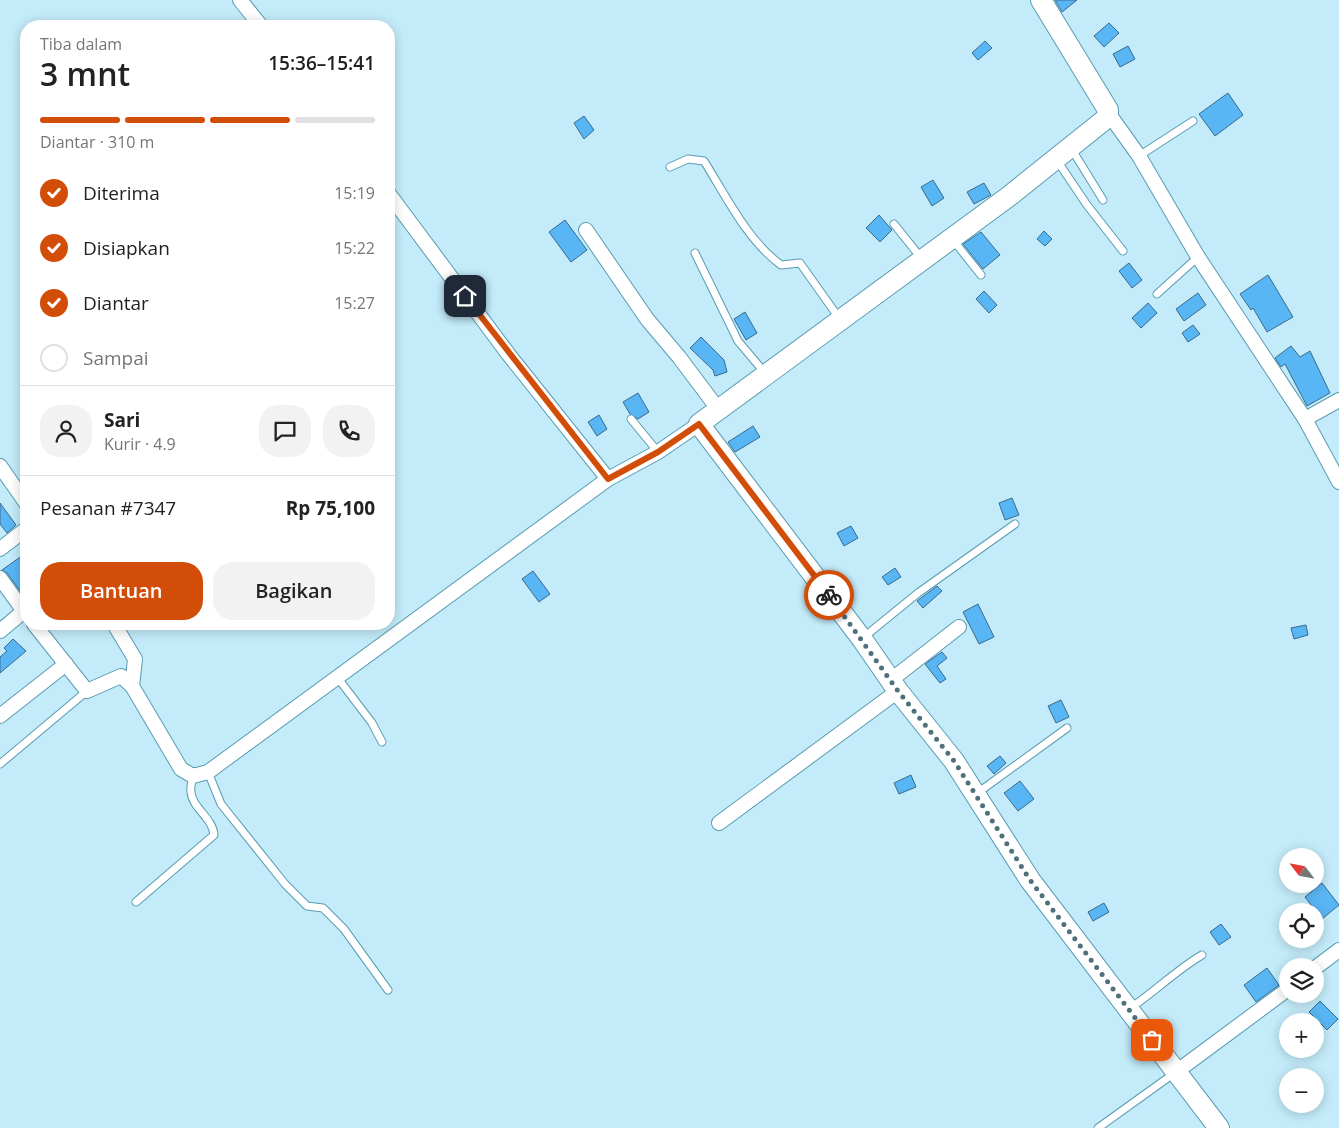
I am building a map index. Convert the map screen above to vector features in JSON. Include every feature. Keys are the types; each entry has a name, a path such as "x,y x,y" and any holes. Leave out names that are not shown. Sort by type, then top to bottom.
{"street":[{"path":"240,0 256,20"},
{"path":"1041,0 1109,114 1139,156 1198,257 1305,419 1339,482"},
{"path":"39,630 87,691 121,676 132,686 181,770 193,776 208,772 608,479 658,452 699,424 765,373 922,260 1063,154 1109,114"},
{"path":"395,202 509,355 608,479"},
{"path":"586,230 647,319 718,409"},
{"path":"1305,419 1339,400"},
{"path":"699,424 862,639 894,685 954,761 1025,873 1219,1128"},
{"path":"0,466 20,494"},
{"path":"0,549 20,534"},
{"path":"0,578 20,606"},
{"path":"0,631 20,617"},
{"path":"719,823 894,685 959,627"},
{"path":"118,630 135,660 132,686"},
{"path":"0,716 66,664"},
{"path":"1324,961 1339,950"},
{"path":"1176,1072 1279,996"}],"lane":[{"path":"1139,156 1193,121"},
{"path":"1063,154 1103,200"},
{"path":"1063,154 1087,205 1123,251"},
{"path":"670,168 688,159 704,161 738,216 763,250 781,265 800,263 840,318"},
{"path":"894,224 922,260"},
{"path":"951,237 981,276"},
{"path":"695,253 738,341 765,373"},
{"path":"1156,294 1198,257"},
{"path":"631,418 658,452"},
{"path":"862,639 918,593 1015,524"},
{"path":"337,677 372,723 382,742"},
{"path":"0,764 87,691"},
{"path":"976,794 1067,728"},
{"path":"208,772 221,804 269,865 302,903 310,908 324,908 337,922 388,990"},
{"path":"136,902 214,835 209,822 193,800 191,792 193,776"},
{"path":"1129,1009 1148,997 1180,968 1202,955"},
{"path":"1098,1128 1176,1072"}],"building":[{"path":"1055,0 1077,0 1062,12"},
{"path":"1109,23 1119,33 1104,47 1094,36"},
{"path":"985,41 992,48 978,60 972,53"},
{"path":"1128,46 1135,59 1120,67 1113,54"},
{"path":"1228,93 1243,115 1215,136 1199,114"},
{"path":"584,116 594,130 584,139 574,123"},
{"path":"933,180 944,198 932,206 921,187"},
{"path":"984,183 991,195 974,204 967,192"},
{"path":"879,215 892,230 880,242 866,228"},
{"path":"565,220 587,250 571,262 549,232"},
{"path":"1044,231 1052,239 1045,246 1037,239"},
{"path":"981,232 1000,255 983,269 963,244"},
{"path":"1129,263 1142,280 1132,288 1119,271"},
{"path":"1268,275 1293,317 1267,332 1253,308 1251,310 1240,294"},
{"path":"984,291 997,305 989,313 976,299"},
{"path":"1198,293 1206,305 1184,321 1176,309"},
{"path":"1148,303 1157,313 1141,328 1132,318"},
{"path":"745,312 757,333 746,340 734,319"},
{"path":"1193,325 1200,334 1188,342 1182,333"},
{"path":"701,337 724,360 727,372 715,376 713,370 690,348"},
{"path":"1291,346 1300,357 1310,351 1330,393 1307,406 1285,364 1281,367 1275,358"},
{"path":"638,393 649,412 638,419 630,414 623,402"},
{"path":"599,415 607,429 597,436 588,422"},
{"path":"753,426 760,437 735,452 728,442"},
{"path":"1012,498 1019,515 1005,520 999,503"},
{"path":"0,503 16,525 7,533 0,524"},
{"path":"851,526 858,538 844,546 837,533"},
{"path":"20,557 20,591 7,573 2,570"},
{"path":"895,568 901,577 888,585 882,577"},
{"path":"533,571 550,594 539,602 522,579"},
{"path":"937,586 942,591 923,608 917,601"},
{"path":"978,604 994,637 979,644 963,612"},
{"path":"1306,625 1308,635 1294,639 1291,628"},
{"path":"13,639 26,651 0,673 0,657 7,651 4,648"},
{"path":"942,652 947,658 937,666 946,679 940,683 925,664"},
{"path":"1061,700 1069,717 1056,723 1048,706"},
{"path":"1000,756 1006,763 994,774 987,766"},
{"path":"911,775 916,787 899,794 894,783"},
{"path":"1020,781 1034,799 1018,811 1004,793"},
{"path":"1324,886 1339,905 1324,917 1324,903 1310,903 1305,897 1310,893 1324,893"},
{"path":"1104,903 1109,912 1093,921 1088,912"},
{"path":"1221,924 1231,937 1219,945 1210,932"},
{"path":"1267,968 1279,985 1256,1002 1244,985"},
{"path":"1318,1003 1322,1003 1338,1019 1327,1030 1324,1027 1324,1013 1309,1012"}],"way so far":[{"path":"829,595 898,691 954,761 1014,858 1152,1040"}],"route":[{"path":"465,296 509,355 608,479 658,452 699,424 829,595"}]}
